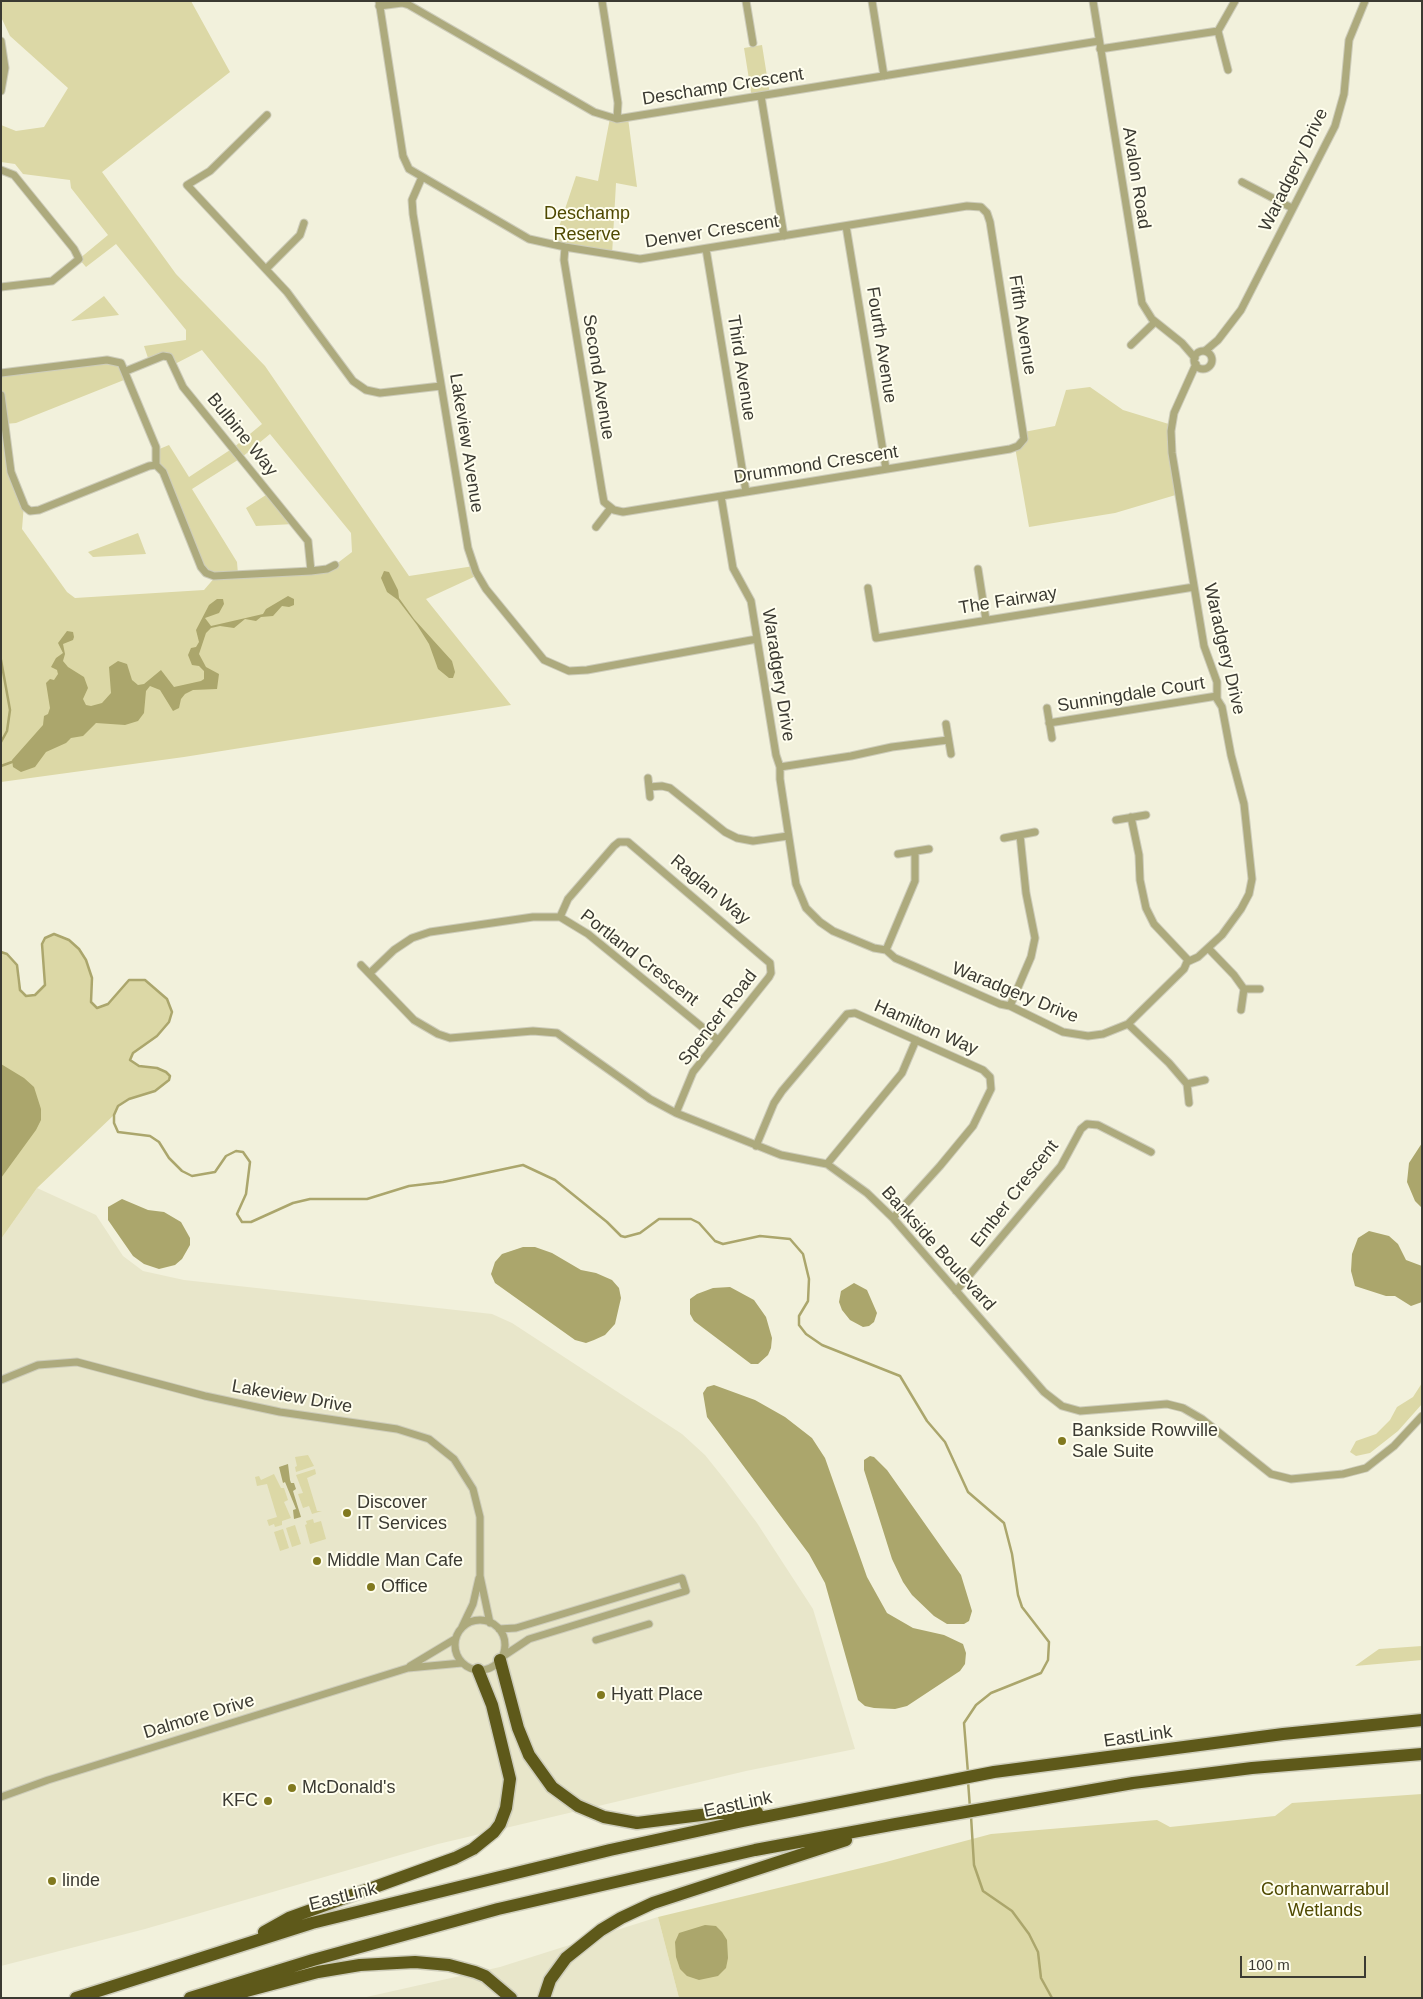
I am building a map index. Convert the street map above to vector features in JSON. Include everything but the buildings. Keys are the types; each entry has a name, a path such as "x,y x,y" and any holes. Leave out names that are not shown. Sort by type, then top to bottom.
{"highway":[{"path":"501,1658 518,1728 528,1755 552,1787 578,1806 604,1817 637,1823 717,1813 792,1811"},
{"path":"242,1944 289,1918 464,1854 494,1832 500,1824 506,1808 510,1779 492,1705 478,1670"},
{"name":"EastLink","path":"76,1998 312,1923 610,1850 792,1811 994,1772 1283,1734 1422,1720"},
{"path":"190,1998 314,1960 498,1909 755,1850 1133,1783 1252,1768 1422,1754"},
{"path":"544,1998 550,1980 566,1958 601,1930 621,1918 681,1894 896,1824"},
{"path":"206,1993 235,1994 318,1972 360,1965 415,1962 448,1965 475,1972 496,1984 511,1998"}],"street":[{"path":"602,1 618,103 617,119"},
{"path":"746,1 753,44"},
{"path":"872,1 884,76"},
{"name":"Avalon Road","path":"1093,1 1141,297 1146,311 1155,322 1182,343 1195,361 1203,368"},
{"path":"1228,70 1218,31 1235,1"},
{"name":"Waradgery Drive","path":"1188,382 1203,368 1210,365 1218,340 1244,304 1339,116 1344,94 1349,40 1365,1"},
{"name":"Deschamp Crescent","path":"379,4 402,3 409,5 594,112 617,119 884,76 1099,45 1218,31"},
{"path":"379,4 404,156 409,169 422,177"},
{"path":"1,40 5,68 1,91"},
{"path":"761,96 784,236"},
{"path":"268,116 210,170 188,185 287,292 348,377 370,392 385,394 441,386"},
{"path":"1,170 14,175 74,249 79,259 52,281 1,287"},
{"name":"Denver Crescent","path":"422,177 523,236 565,247 640,259 967,206 979,206 988,216"},
{"name":"Lakeview Avenue","path":"422,177 413,195 412,205 471,558 486,589 544,660 563,670 581,671 757,639"},
{"path":"1242,182 1292,208"},
{"name":"Fifth Avenue","path":"988,216 1024,439"},
{"path":"266,269 300,235 304,223"},
{"name":"Fourth Avenue","path":"846,226 886,469"},
{"name":"Second Avenue","path":"565,247 564,260 600,483 604,502 610,508"},
{"name":"Third Avenue","path":"706,249 746,492"},
{"path":"1131,345 1155,322"},
{"name":"Waradgery Drive","path":"721,496 732,563 749,596 776,755 780,767 788,836 798,893 810,913 833,931 874,948 886,950 895,958 916,968 988,999 1010,1006 1037,1021 1072,1034 1095,1035 1128,1024 1184,969 1188,960 1197,957 1208,948 1242,909 1250,889 1253,873 1244,804 1231,755 1222,707 1217,696 1217,682 1204,646 1171,436 1174,414 1195,361 1203,351 1218,340"},
{"name":"Avalon Road","path":"1182,343 1203,351 1212,358"},
{"name":"Bulbine Way","path":"126,371 163,356 169,357 182,385 309,542 311,571"},
{"path":"1,374 111,360 121,363 156,446 156,465 163,472 201,567 206,574 214,576 311,571 327,569 335,565"},
{"path":"1,395 11,472 25,507 30,510 39,510 148,466 156,465"},
{"name":"Drummond Crescent","path":"610,508 623,512 1010,449 1018,446 1024,439"},
{"path":"596,526 610,508"},
{"path":"978,569 986,620"},
{"name":"The Fairway","path":"868,588 876,638 1194,587"},
{"name":"Sunningdale Court","path":"1049,723 1217,696"},
{"name":"Sunningdale Court","path":"1047,708 1052,738"},
{"path":"946,724 951,754"},
{"path":"780,767 851,756 892,747 948,740"},
{"path":"648,778 650,797"},
{"path":"649,787 662,786 670,788 725,832 737,838 753,841 788,836"},
{"path":"1116,820 1146,815"},
{"path":"1131,817 1139,855 1141,888 1146,908 1154,924 1188,960"},
{"path":"1004,838 1035,832"},
{"path":"1010,1006 1034,944 1034,932 1026,893 1020,835"},
{"name":"Raglan Way","path":"560,917 568,899 614,846 624,841 633,845 767,958 772,968"},
{"path":"898,854 929,850"},
{"path":"886,950 912,889 916,874 915,852"},
{"name":"Portland Crescent","path":"370,973 394,950 412,938 430,932 533,917 560,917 588,934 718,1040"},
{"path":"1208,948 1234,975 1244,989 1240,1010"},
{"name":"Bankside Boulevard","path":"361,965 414,1020 438,1034 450,1038 532,1031 556,1033 650,1099 676,1113 781,1155 827,1164 867,1194 893,1218 1044,1392 1062,1406 1080,1411 1167,1404 1183,1408 1202,1419 1271,1474 1291,1479 1343,1474 1366,1468 1394,1446 1422,1416"},
{"name":"Spencer Road","path":"676,1113 694,1072 769,977 772,968"},
{"path":"1244,989 1260,989"},
{"name":"Hamilton Way","path":"756,1146 774,1103 782,1091 847,1014 855,1014 983,1070 990,1077 991,1089 973,1126 893,1218"},
{"path":"1128,1024 1169,1062 1187,1084 1189,1103"},
{"path":"827,1164 902,1073 916,1040"},
{"path":"1187,1084 1205,1080"},
{"name":"Ember Crescent","path":"956,1291 1061,1166 1081,1129 1087,1124 1098,1124 1151,1152"},
{"name":"Lakeview Drive","path":"1,1380 38,1365 77,1362 179,1390 280,1412 397,1429 420,1435 436,1444 454,1459 473,1489 480,1518 480,1576 490,1623"},
{"name":"Lakeview Drive","path":"460,1630 473,1604 480,1576"},
{"path":"499,1629 516,1628 682,1578 686,1591 529,1639 490,1668 478,1670 462,1663 455,1652 455,1639 460,1630 470,1622 490,1623 499,1629 504,1642 501,1658"},
{"path":"619,1597 623,1610"},
{"path":"596,1640 648,1624"},
{"name":"Dalmore Drive","path":"408,1668 455,1639"},
{"name":"Dalmore Drive","path":"1,1797 67,1774 408,1668 462,1663"}],"shaded area":[{"path":"384,571 389,572 398,590 399,598 414,619 452,661 455,672 453,678 449,678 438,669 429,644 417,625 398,600 387,592 381,578"},
{"path":"288,596 294,599 294,605 289,607 282,606 273,616 261,617 256,621 245,619 234,628 220,626 211,628 206,633 199,654 206,667 219,674 217,689 193,690 185,694 181,699 179,708 173,711 160,690 150,686 146,691 144,713 138,721 125,725 96,723 83,736 71,738 66,743 46,752 35,767 21,772 13,767 12,760 43,725 44,716 48,714 50,708 46,683 50,679 54,680 58,674 57,670 51,667 56,658 63,653 58,643 67,631 73,632 74,637 73,640 63,644 65,654 63,661 68,667 84,677 88,688 83,699 86,705 91,706 102,703 111,693 109,667 118,661 127,664 132,680 138,685 144,684 161,670 174,687 204,679 204,671 199,666 192,665 188,655 191,648 196,647 199,642 196,630 209,605 217,599 223,599 224,604 219,613 205,618 211,626 263,614 266,609"},
{"path":"1,1064 24,1078 34,1087 41,1109 41,1120 36,1130 1,1178"},
{"path":"1422,1143 1422,1208 1415,1201 1407,1182 1409,1163"},
{"path":"37,1188 96,1215 123,1256 143,1271 184,1280 492,1314 512,1323 682,1434 705,1455 725,1480 757,1523 813,1609 855,1749 746,1771 438,1844 145,1929 1,1966 1,1239"},
{"path":"122,1199 148,1210 164,1212 181,1222 190,1238 190,1245 182,1259 175,1265 159,1269 144,1264 133,1256 108,1220 108,1207"},
{"path":"1369,1231 1389,1236 1398,1244 1406,1260 1422,1266 1422,1302 1411,1306 1395,1296 1386,1296 1355,1286 1351,1271 1352,1254 1358,1238"},
{"path":"523,1247 535,1247 552,1253 581,1270 596,1273 612,1280 619,1288 621,1298 615,1324 605,1335 586,1343 575,1340 495,1283 491,1274 495,1262 502,1254"},
{"path":"854,1283 867,1290 877,1313 874,1322 869,1326 863,1327 850,1320 842,1310 839,1302 841,1291"},
{"path":"730,1287 754,1300 766,1317 772,1338 771,1348 768,1355 758,1364 751,1364 694,1321 690,1314 690,1299 697,1294 713,1288"},
{"path":"714,1385 755,1400 785,1417 812,1438 825,1458 867,1577 887,1613 913,1628 944,1635 963,1644 966,1653 965,1664 960,1671 907,1706 895,1709 874,1708 865,1706 858,1700 825,1583 809,1554 707,1417 703,1393 707,1387"},
{"path":"870,1456 874,1457 887,1470 961,1575 972,1611 969,1621 964,1624 947,1624 934,1616 912,1595 903,1582 892,1559 864,1470 864,1460"},
{"path":"288,1464 290,1480 291,1483 294,1483 296,1489 293,1491 301,1517 294,1519 293,1510 296,1509 285,1482 283,1483 279,1467"},
{"path":"658,1917 679,1998 362,1998 500,1967"},
{"path":"705,1925 716,1926 722,1932 727,1940 728,1958 726,1968 718,1976 699,1980 687,1976 680,1969 676,1957 675,1942 679,1933"}],"green space":[{"path":"1,1 191,1 230,72 102,172 176,274 265,366 409,576 474,566 478,575 426,599 511,705 184,757 1,782 1,373 118,362 129,378 16,423 5,424 9,465 24,504 22,529 67,592 75,598 204,590 216,576 206,573 156,465 157,450 169,445 189,477 233,448 262,424 202,350 173,365 169,357 149,361 144,346 186,340 186,330 116,244 86,267 79,259 108,235 71,188 70,180 23,174 15,164 1,162 1,125 16,131 44,127 68,88 10,36 1,17","holes":["270,434 351,533 352,552 335,565 311,571 238,574 237,562 192,489 241,458"]},
{"path":"762,45 770,95 752,98 744,48"},
{"name":"Deschamp Reserve","path":"610,118 628,118 637,187 616,183 612,255 553,245 576,176 598,181"},
{"path":"104,296 119,315 71,321"},
{"path":"1090,387 1123,410 1172,425 1179,494 1115,513 1029,527 1015,447 1024,432 1055,426 1066,390"},
{"path":"269,493 294,524 256,526 246,508"},
{"path":"138,533 146,554 93,557 88,552"},
{"path":"54,934 69,940 79,949 92,978 91,1002 97,1008 108,1004 129,980 145,980 167,999 172,1012 169,1022 157,1036 133,1053 130,1060 139,1066 157,1068 170,1076 164,1085 155,1091 129,1099 118,1106 114,1115 37,1188 1,1239 1,952 7,954 17,965 18,984 22,994 27,996 35,995 45,985 42,944 45,938"},
{"path":"1422,1383 1422,1404 1398,1431 1370,1453 1356,1456 1350,1452 1356,1441 1376,1434 1390,1420 1397,1407 1413,1397"},
{"path":"308,1455 314,1466 296,1472 295,1457"},
{"path":"315,1469 316,1474 307,1478 317,1511 322,1511 312,1514 309,1506 303,1508 298,1494 303,1493 296,1475"},
{"path":"274,1474 281,1488 284,1488 288,1500 284,1502 291,1518 282,1521 282,1525 275,1527 274,1524 269,1526 267,1520 277,1517 267,1484 257,1486 255,1477 259,1476 261,1480"},
{"path":"313,1519 314,1523 321,1521 326,1539 310,1544 305,1525 307,1524 306,1521"},
{"path":"295,1525 301,1544 292,1547 286,1528"},
{"path":"283,1529 289,1548 280,1551 274,1532"},
{"path":"1422,1646 1422,1660 1355,1666 1379,1649"},
{"name":"Corhanwarrabul Wetlands","path":"1422,1794 1422,1998 679,1998 658,1917 886,1862 991,1834 1157,1820 1170,1827 1275,1816 1292,1803"}],"waterway":[{"path":"1,660 10,710 7,731 1,742"},
{"path":"1,766 12,762"},
{"path":"1,952 7,954 17,965 20,990 26,996 35,995 45,985 42,944 45,938 54,934 69,940 79,949 86,960 92,978 91,1002 97,1008 108,1004 129,980 145,980 167,999 172,1012 169,1022 157,1036 133,1053 130,1060 139,1066 157,1068 166,1072 170,1076 169,1080 155,1091 129,1099 118,1106 114,1115 114,1123 118,1132 150,1136 159,1142 169,1158 182,1171 192,1176 215,1172 226,1156 236,1151 243,1152 250,1162 246,1194 237,1214 242,1222 251,1222 293,1203 310,1199 367,1199 409,1186 443,1182 523,1165 555,1180 607,1222 621,1236 625,1237 640,1233 659,1219 691,1219 699,1223 715,1241 723,1244 760,1236 790,1239 803,1254 809,1279 808,1301 799,1316 799,1325 806,1334 822,1345 900,1376 927,1421 945,1442 968,1492 1004,1523 1022,1607 1049,1642 1048,1660 1041,1673 991,1693 976,1705 964,1723 968,1773"},
{"path":"968,1781 970,1808"},
{"path":"971,1816 974,1865 983,1891 1012,1911 1029,1934 1038,1952 1041,1978 1052,1998"}],"place":[{"name":"Bankside Rowville Sale Suite","path":"1062,1441"},
{"name":"Discover IT Services","path":"347,1513"},
{"name":"Middle Man Cafe","path":"317,1561"},
{"name":"Office","path":"371,1587"},
{"name":"Hyatt Place","path":"601,1695"},
{"name":"McDonald's","path":"292,1788"},
{"name":"KFC","path":"268,1801"},
{"name":"linde","path":"52,1881"}]}
